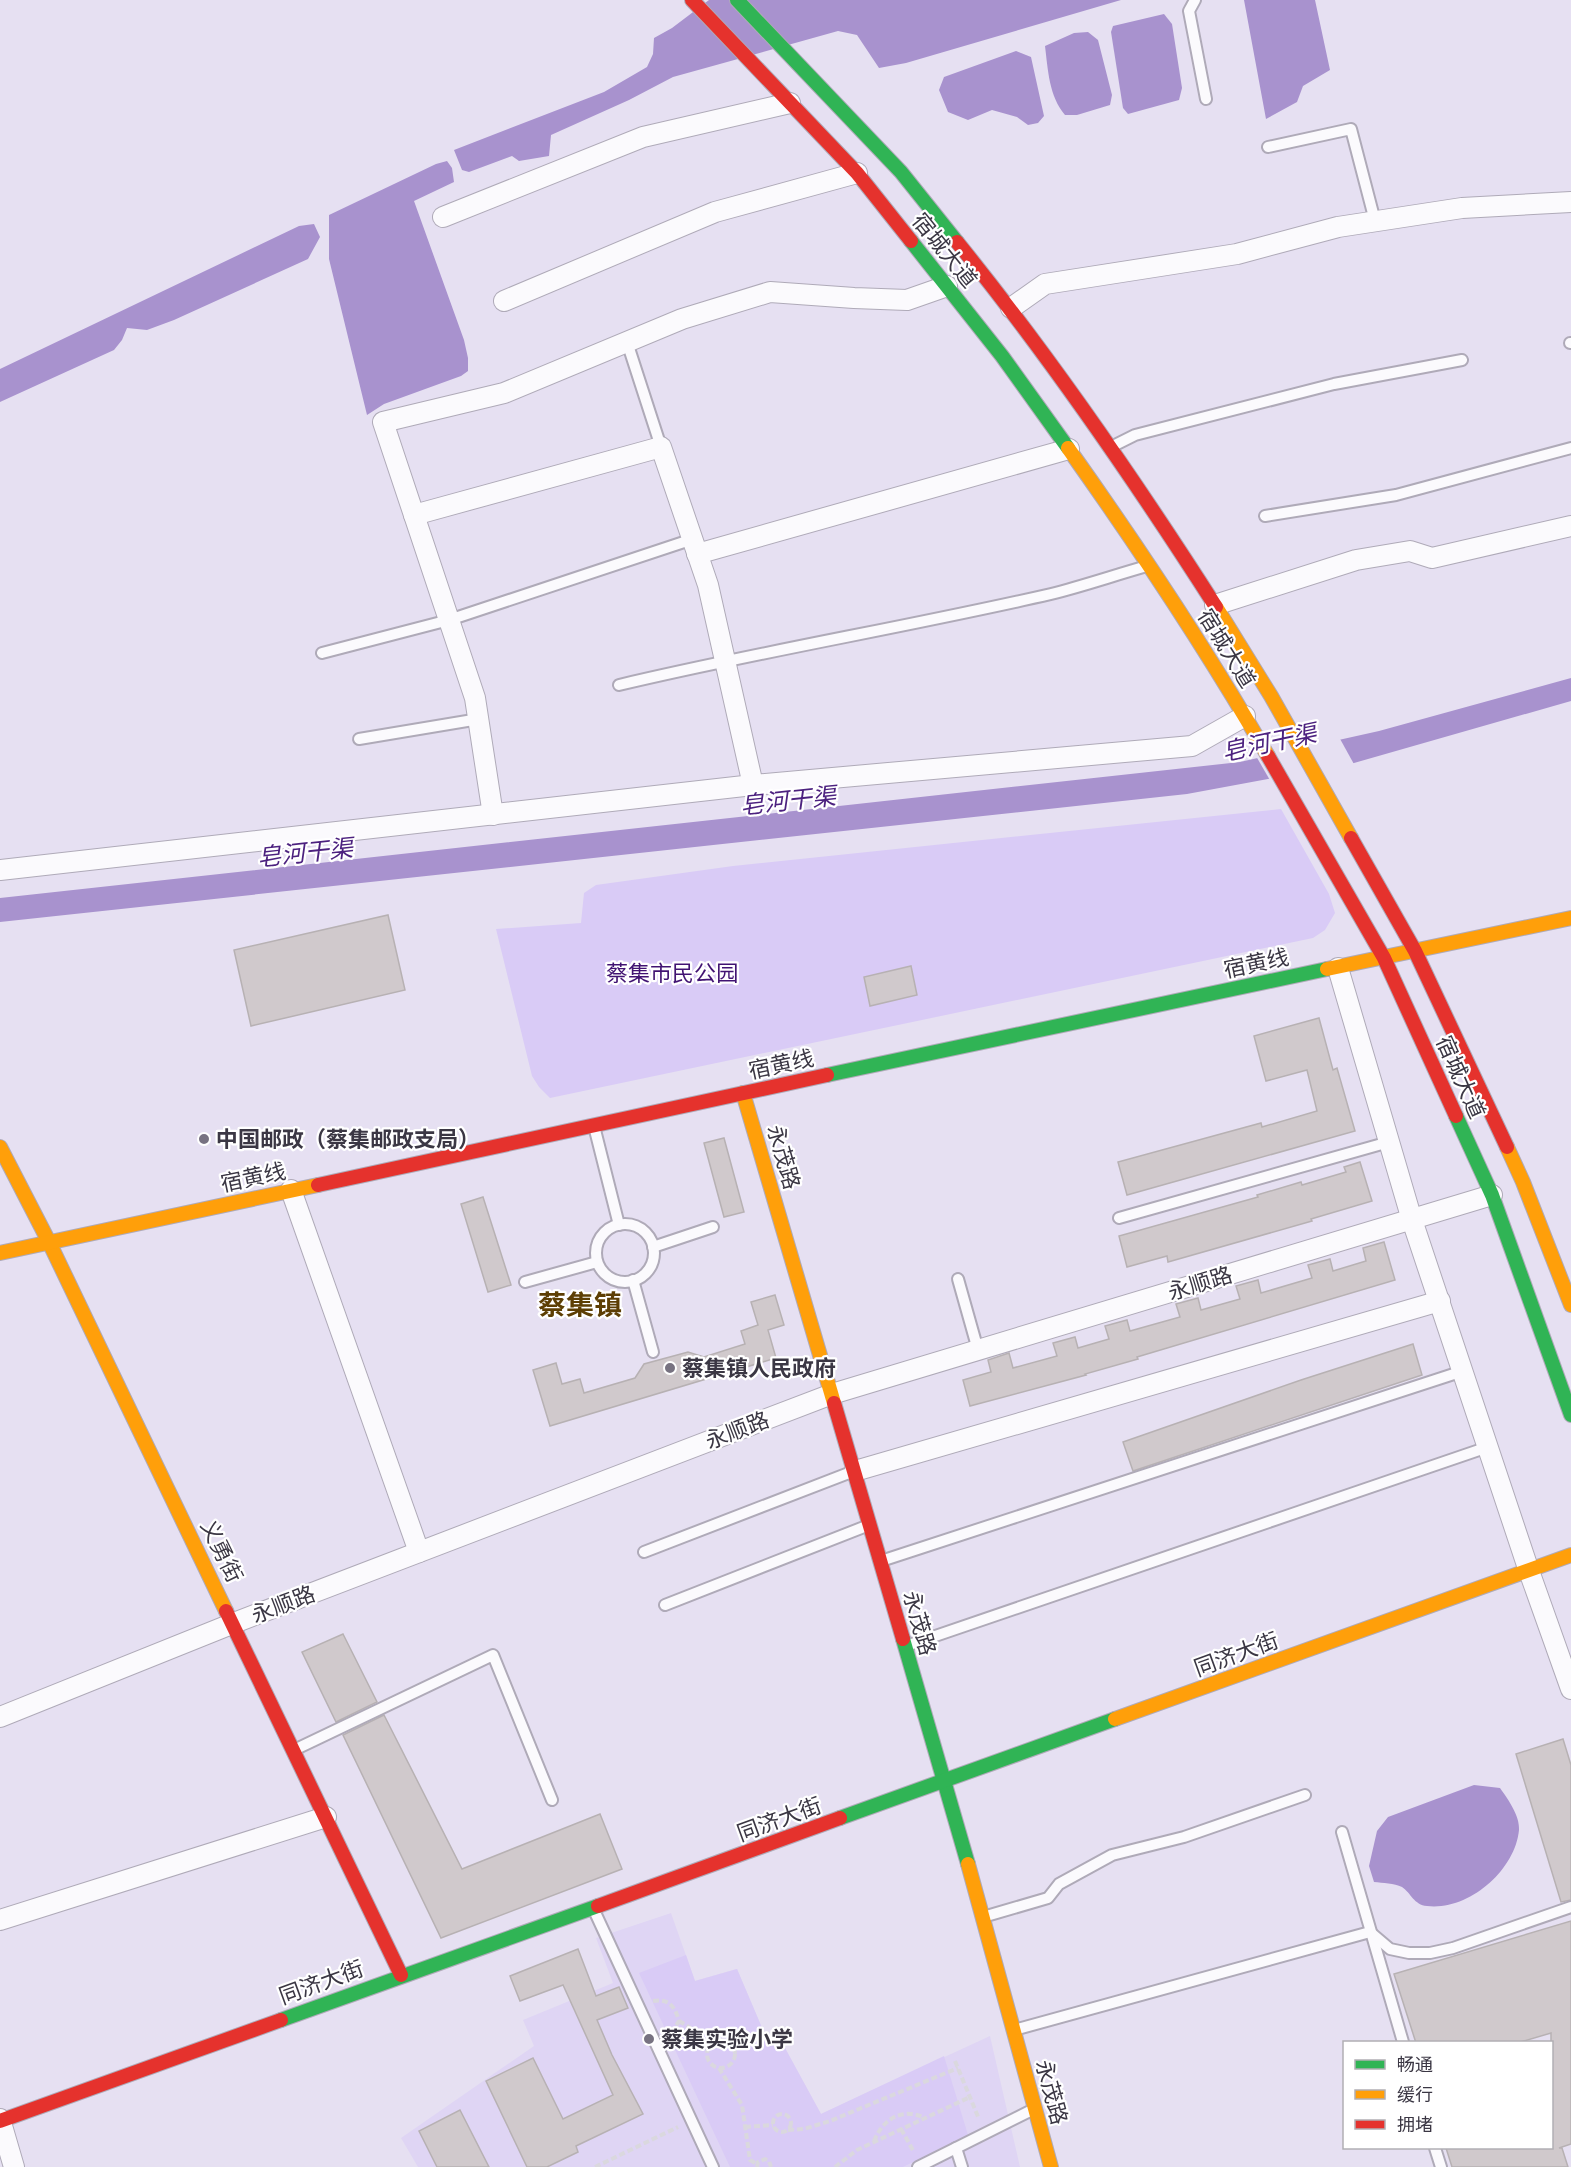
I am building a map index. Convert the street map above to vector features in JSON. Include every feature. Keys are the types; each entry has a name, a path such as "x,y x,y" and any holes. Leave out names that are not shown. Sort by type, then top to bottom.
{"main road":[{"name":"宿城大道","path":"692,0 857,173 1002,356 1150,565 1245,716 1384,958 1492,1195 1571,1415"},
{"name":"宿城大道","path":"737,0 901,172 1011,308 1109,447 1215,605 1271,696 1415,951 1523,1182 1571,1305"},
{"name":"宿黄线","path":"0,1253 1571,918"},
{"name":"永茂路","path":"743,1093 945,1781 1051,2167"},
{"name":"义勇街","path":"0,1147 50,1242 401,1976"},
{"name":"同济大街","path":"0,2120 1571,1555"}],"street":[{"path":"443,217 643,137 790,103"},
{"path":"504,301 715,213 857,173"},
{"path":"1011,308 1045,284 1237,254 1338,227 1462,208 1571,202"},
{"path":"493,815 476,698 383,422 504,393 682,319 770,292 907,300 947,286"},
{"path":"414,515 661,447 708,585 753,785"},
{"path":"695,547 1068,448"},
{"path":"1215,605 1356,560 1410,551 1432,558 1571,526"},
{"path":"0,870 753,785 1192,746 1245,716"},
{"path":"1338,968 1412,1220 1529,1571 1571,1689"},
{"path":"291,1190 419,1552"},
{"name":"永顺路","path":"0,1717 234,1623 832,1394 1492,1195"},
{"path":"855,1471 1440,1301"},
{"path":"0,1920 326,1817"},
{"path":"0,2120 14,2167"}],"lane":[{"path":"1195,0 1189,11 1206,99"},
{"path":"1268,147 1351,129 1375,221"},
{"path":"627,342 661,447"},
{"path":"1109,447 1135,435 1335,384 1462,360"},
{"path":"1265,516 1396,495 1571,448"},
{"path":"322,653 449,620 695,547"},
{"path":"619,685 725,660 798,647 1053,593 1150,565"},
{"path":"358,739 478,719"},
{"path":"594,1125 619,1225"},
{"path":"1119,1218 1389,1142"},
{"path":"619,1225 637,1226 644,1231 654,1247 651,1264 646,1273 633,1280 618,1280 609,1276 597,1262 598,1241 611,1228 619,1225"},
{"path":"654,1247 713,1227"},
{"path":"525,1282 597,1262"},
{"path":"958,1279 978,1350"},
{"path":"633,1280 653,1352"},
{"path":"880,1561 1463,1371"},
{"path":"905,1647 1488,1447"},
{"path":"644,1552 855,1471"},
{"path":"665,1605 869,1525"},
{"path":"294,1750 493,1655 552,1800"},
{"path":"982,1917 1048,1898 1059,1884 1112,1855 1184,1837 1305,1795"},
{"path":"1342,1832 1402,2041"},
{"path":"1370,1932 1390,1948 1409,1953 1430,1953 1453,1948 1571,1907"},
{"path":"593,1908 713,2167"},
{"path":"1014,2030 1370,1932"},
{"path":"920,2166 1034,2109"},
{"path":"956,2148 962,2167"},
{"path":"1435,2149 1441,2167"}],"path":[{"path":"637,2003 661,2000 668,2002 676,2012 679,2021 709,2046"},
{"path":"657,2047 679,2021"},
{"path":"709,2046 721,2040 730,2044 735,2051 731,2064 719,2068"},
{"path":"709,2046 707,2055 710,2064 719,2068 742,2105 750,2160 757,2166 760,2160 765,2159 769,2161 771,2167"},
{"path":"955,2061 985,2134"},
{"path":"788,2130 791,2121 786,2114 777,2115 773,2120 773,2125 779,2132 811,2128 958,2068"},
{"path":"835,2167 857,2150 970,2097"},
{"path":"874,2142 879,2130 895,2115 915,2113 925,2118"},
{"path":"595,2167 692,2121"},
{"path":"745,2127 773,2125"},
{"path":"901,2129 920,2166"}],"shaded area":[{"path":"709,0 1121,0 906,63 879,68 857,35 838,31 673,77 629,100 551,135 549,156 519,161 512,156 469,172 462,170 454,150 604,92 647,67 653,54 654,38 672,28"},
{"path":"1244,0 1315,0 1330,70 1303,86 1297,102 1266,119"},
{"path":"1164,14 1172,24 1182,88 1179,100 1128,114 1123,108 1111,32 1113,26"},
{"path":"1088,32 1098,40 1112,95 1110,105 1077,115 1065,115 1052,91 1045,46 1074,33"},
{"path":"1016,51 1031,57 1044,116 1038,123 1028,125 1017,117 992,110 968,120 948,112 939,90 944,77"},
{"path":"447,161 452,168 454,182 414,201 464,340 468,371 461,376 384,404 367,415 329,259 329,215 436,164"},
{"path":"314,224 320,237 308,259 174,320 147,330 127,328 122,340 114,350 0,402 0,369 299,226"},
{"path":"1571,678 1571,701 1354,763 1187,794 0,922 0,898 1240,762 1379,731"},
{"path":"1474,1785 1500,1788 1513,1808 1519,1825 1516,1845 1509,1860 1487,1885 1458,1902 1443,1906 1427,1906 1416,1901 1402,1887 1374,1882 1369,1866 1377,1831 1388,1817"},
{"name":"蔡集实验小学","path":"671,1913 695,1981 737,1969 768,2042 779,2037 821,2114 990,2036 1020,2167 418,2167 401,2138 534,2046 523,2020 613,1983 596,1938"}],"green space":[{"name":"蔡集市民公园","path":"1281,809 1329,894 1335,913 1325,930 1313,938 550,1098 532,1076 496,929 581,923 584,893 596,885 733,866"},
{"path":"686,1955 695,1981 737,1969 768,2042 779,2037 821,2114 944,2056 968,2135 903,2167 730,2167 639,1973"}],"pier":[{"path":"1339,737 1355,766 1271,782 1256,756"}],"building":[{"path":"388,915 405,990 251,1026 234,950"},
{"path":"911,966 917,995 870,1006 864,977"},
{"path":"1319,1018 1333,1070 1337,1068 1355,1131 1127,1195 1118,1162 1261,1123 1262,1127 1317,1111 1307,1070 1266,1081 1254,1036"},
{"path":"724,1138 744,1212 724,1217 704,1143"},
{"path":"1360,1162 1372,1201 1311,1219 1312,1221 1168,1262 1167,1256 1127,1267 1119,1236 1258,1197 1257,1195 1301,1182 1302,1185 1346,1172 1344,1167"},
{"path":"483,1197 511,1285 488,1292 461,1204"},
{"path":"1384,1242 1395,1280 1137,1357 1138,1359 1086,1375 970,1406 963,1380 991,1372 988,1360 1009,1353 1013,1368 1057,1356 1053,1343 1075,1337 1078,1348 1109,1339 1105,1326 1127,1320 1130,1331 1180,1317 1176,1304 1198,1298 1201,1310 1240,1299 1236,1286 1258,1280 1261,1293 1312,1278 1308,1265 1330,1259 1333,1271 1366,1261 1363,1248"},
{"path":"775,1295 784,1325 768,1330 776,1358 550,1426 533,1370 556,1363 562,1384 580,1379 584,1393 635,1378 644,1364 688,1352 704,1357 745,1344 741,1331 758,1325 751,1302"},
{"path":"1413,1344 1422,1375 1133,1471 1123,1442"},
{"path":"343,1634 377,1702 336,1722 302,1652"},
{"path":"384,1715 462,1869 600,1814 622,1869 441,1938 343,1735"},
{"path":"1563,1739 1571,1765 1571,1900 1561,1902 1516,1754"},
{"path":"1571,1921 1571,2144 1559,2148 1562,2148 1568,2167 1452,2167 1446,2149 1553,2149 1553,2041 1551,2041 1551,2033 1524,2041 1415,2041 1394,1974"},
{"path":"578,1949 596,1996 619,1987 628,2008 597,2020 612,2055 643,2114 576,2146 578,2152 547,2167 527,2167 486,2081 533,2058 563,2119 613,2095 563,1985 520,2001 510,1976"},
{"path":"460,2110 489,2167 437,2167 419,2131"}],"traffic: fast":[{"path":"737,0 901,172 957,242"},
{"path":"911,241 1002,356 1068,448"},
{"path":"827,1075 1327,969"},
{"path":"1456,1116 1492,1195 1571,1415"},
{"path":"903,1639 968,1864"},
{"path":"840,1818 1115,1719"},
{"path":"281,2020 598,1906"}],"traffic: slow":[{"path":"1068,448 1172,600 1268,756"},
{"path":"1216,607 1271,696 1351,838"},
{"path":"1327,969 1571,918"},
{"path":"743,1093 834,1403"},
{"path":"0,1147 49,1242 226,1611"},
{"path":"1507,1147 1571,1305"},
{"path":"0,1253 318,1185"},
{"path":"1115,1719 1571,1555"},
{"path":"968,1864 1051,2167"}],"traffic: jam":[{"path":"692,0 857,173 911,241"},
{"path":"957,242 1026,330 1092,421 1216,607"},
{"path":"1268,756 1384,958 1456,1116"},
{"path":"1351,838 1415,951 1507,1147"},
{"path":"318,1185 827,1075"},
{"path":"834,1403 903,1639"},
{"path":"226,1611 401,1975"},
{"path":"598,1906 840,1818"},
{"path":"0,2121 281,2020"}],"place":[{"name":"中国邮政（蔡集邮政支局）","path":"204,1139"},
{"name":"蔡集镇人民政府","path":"670,1368"},
{"name":"蔡集实验小学","path":"649,2039"}],"district":[{"name":"蔡集镇","path":"580,1305"}],"water label":[{"name":"皂河干渠","path":"1269,743"},
{"name":"皂河干渠","path":"788,801"},
{"name":"皂河干渠","path":"305,853"}]}
